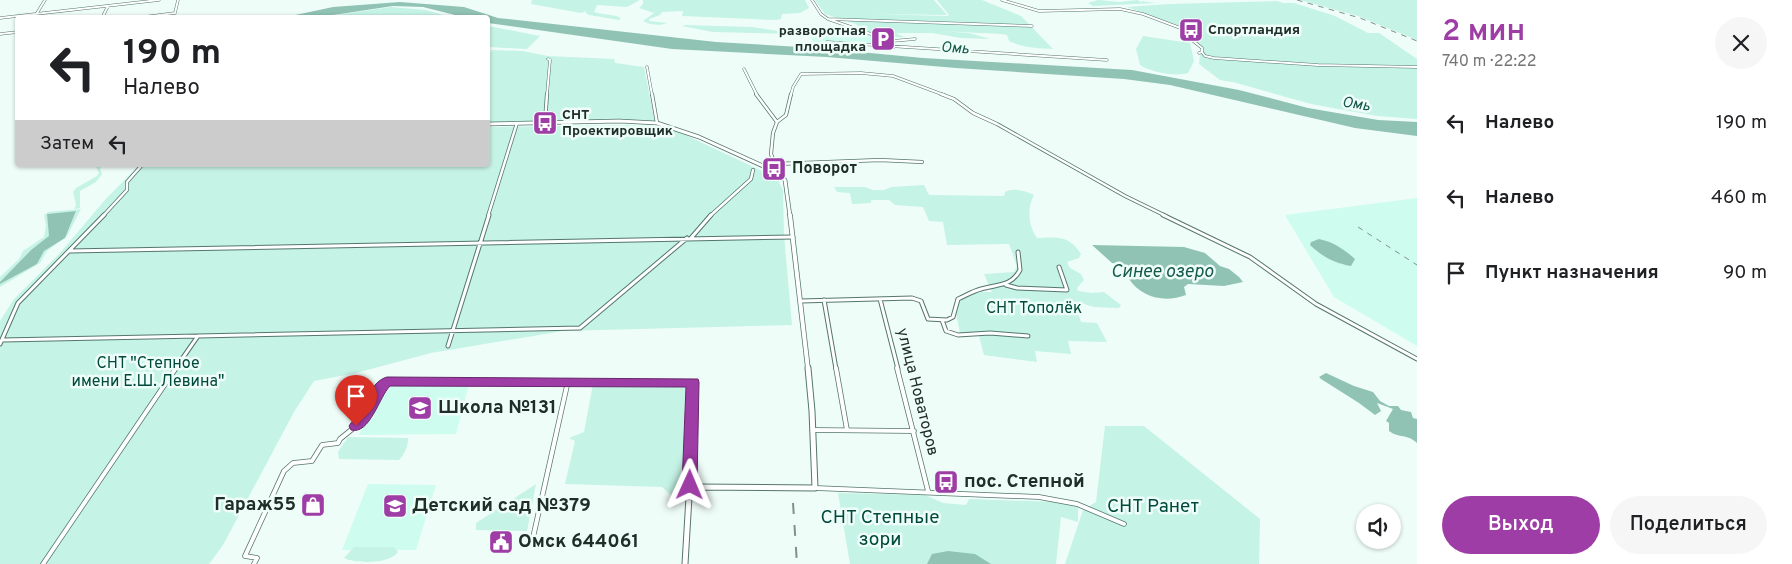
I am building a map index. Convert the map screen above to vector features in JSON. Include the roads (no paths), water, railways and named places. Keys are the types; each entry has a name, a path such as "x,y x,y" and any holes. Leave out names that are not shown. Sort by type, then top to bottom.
{"street":[{"path":"37,14 45,0"},
{"path":"28,15 159,0"},
{"path":"159,15 174,13 178,0"},
{"path":"812,0 821,14 828,20 891,41 915,39"},
{"path":"1002,0 1039,11 1106,8 1134,12 1187,30 1192,33 1190,36 1192,40 1202,48 1200,53 1214,58 1318,65 1417,67"},
{"path":"104,15 108,6"},
{"path":"0,18 15,16"},
{"path":"828,20 1032,26"},
{"path":"0,34 15,32"},
{"path":"891,41 894,47"},
{"path":"827,42 1107,60"},
{"path":"945,45 961,47 961,50"},
{"path":"545,122 550,60 548,59"},
{"path":"647,67 657,123"},
{"path":"744,68 746,79 756,96 777,122"},
{"path":"778,173 771,154 773,133 777,122 786,114 793,87 801,74 862,73 897,77 957,100 974,113 1125,196 1250,257 1316,304 1417,359"},
{"path":"490,124 545,122 657,123 687,132 778,173 785,180 800,301 812,430 814,488"},
{"path":"448,346 482,242 517,123"},
{"path":"776,164 880,160 922,162"},
{"path":"1,342 11,326 14,310 18,303 126,190 127,182 140,167"},
{"path":"1,342 580,328 689,238 706,219 751,179 753,170"},
{"path":"69,251 793,237"},
{"path":"1006,285 1014,279 1020,270 1018,252"},
{"path":"800,301 912,298 921,301 927,318 942,320 953,316 958,299 983,288 1006,285 1018,288 1067,290 1059,267"},
{"name":"улица Новаторов","path":"880,299 928,491"},
{"path":"824,300 847,430"},
{"path":"942,320 946,331 953,335 990,333 1028,336"},
{"path":"43,564 198,336"},
{"path":"254,564 257,558 245,556 284,471 293,463 310,464 314,461 322,445 338,444 340,439 366,414 378,389 387,381 568,381 693,382 691,490 685,564"},
{"path":"532,542 568,381"},
{"path":"812,430 914,431"},
{"path":"691,490 700,486 814,488 928,491 1060,499 1086,507 1124,524"}],"water":[{"path":"400,2 464,7 489,15 455,15 423,7 393,6 333,15 295,15 333,7"},
{"path":"490,15 498,18 716,42 817,48 923,58 1132,70 1239,90 1308,108 1378,120 1417,122 1417,136 1355,128 1170,85 1124,79 827,57 672,49 490,23"},
{"path":"76,211 65,238 44,251 37,264 0,284 31,250 49,236 47,214"},
{"path":"1319,239 1334,244 1351,255 1355,259 1351,266 1329,259 1310,245 1311,242"},
{"name":"Синее озеро","path":"1092,245 1184,247 1205,253 1220,266 1229,269 1243,282 1224,286 1188,284 1184,287 1186,295 1170,299 1154,297 1140,291 1129,279 1122,265 1112,263"},
{"path":"1326,373 1354,386 1373,392 1380,401 1389,406 1398,406 1401,410 1411,412 1413,418 1417,419 1417,443 1410,438 1396,435 1389,431 1389,423 1386,421 1393,409 1377,403 1381,411 1375,415 1319,377"},
{"path":"948,551 975,554 991,564 927,564 932,554"}],"railway":[{"path":"1297,0 1360,18 1417,41"},
{"path":"1358,227 1417,265"},
{"path":"793,503 797,564"}],"place":[{"name":"Спортландия","path":"1191,30"},
{"name":"разворотная площадка","path":"883,39"},
{"name":"СНТ Проектировщик","path":"545,123"},
{"name":"Поворот","path":"774,169"},
{"name":"Школа №131","path":"420,408"},
{"name":"пос. Степной","path":"946,482"},
{"name":"Гараж55","path":"313,505"},
{"name":"Детский сад №379","path":"395,506"},
{"name":"Омск 644061","path":"501,542"}],"water label":[{"name":"Омь","path":"955,49"},
{"name":"Омь","path":"1356,105"}],"park label":[{"name":"СНТ Тополёк","path":"1034,309"},
{"name":"СНТ \"Степное имени Е.Ш. Левина\"","path":"148,373"},
{"name":"СНТ Ранет","path":"1153,507"},
{"name":"СНТ Степные зори","path":"880,529"}]}
